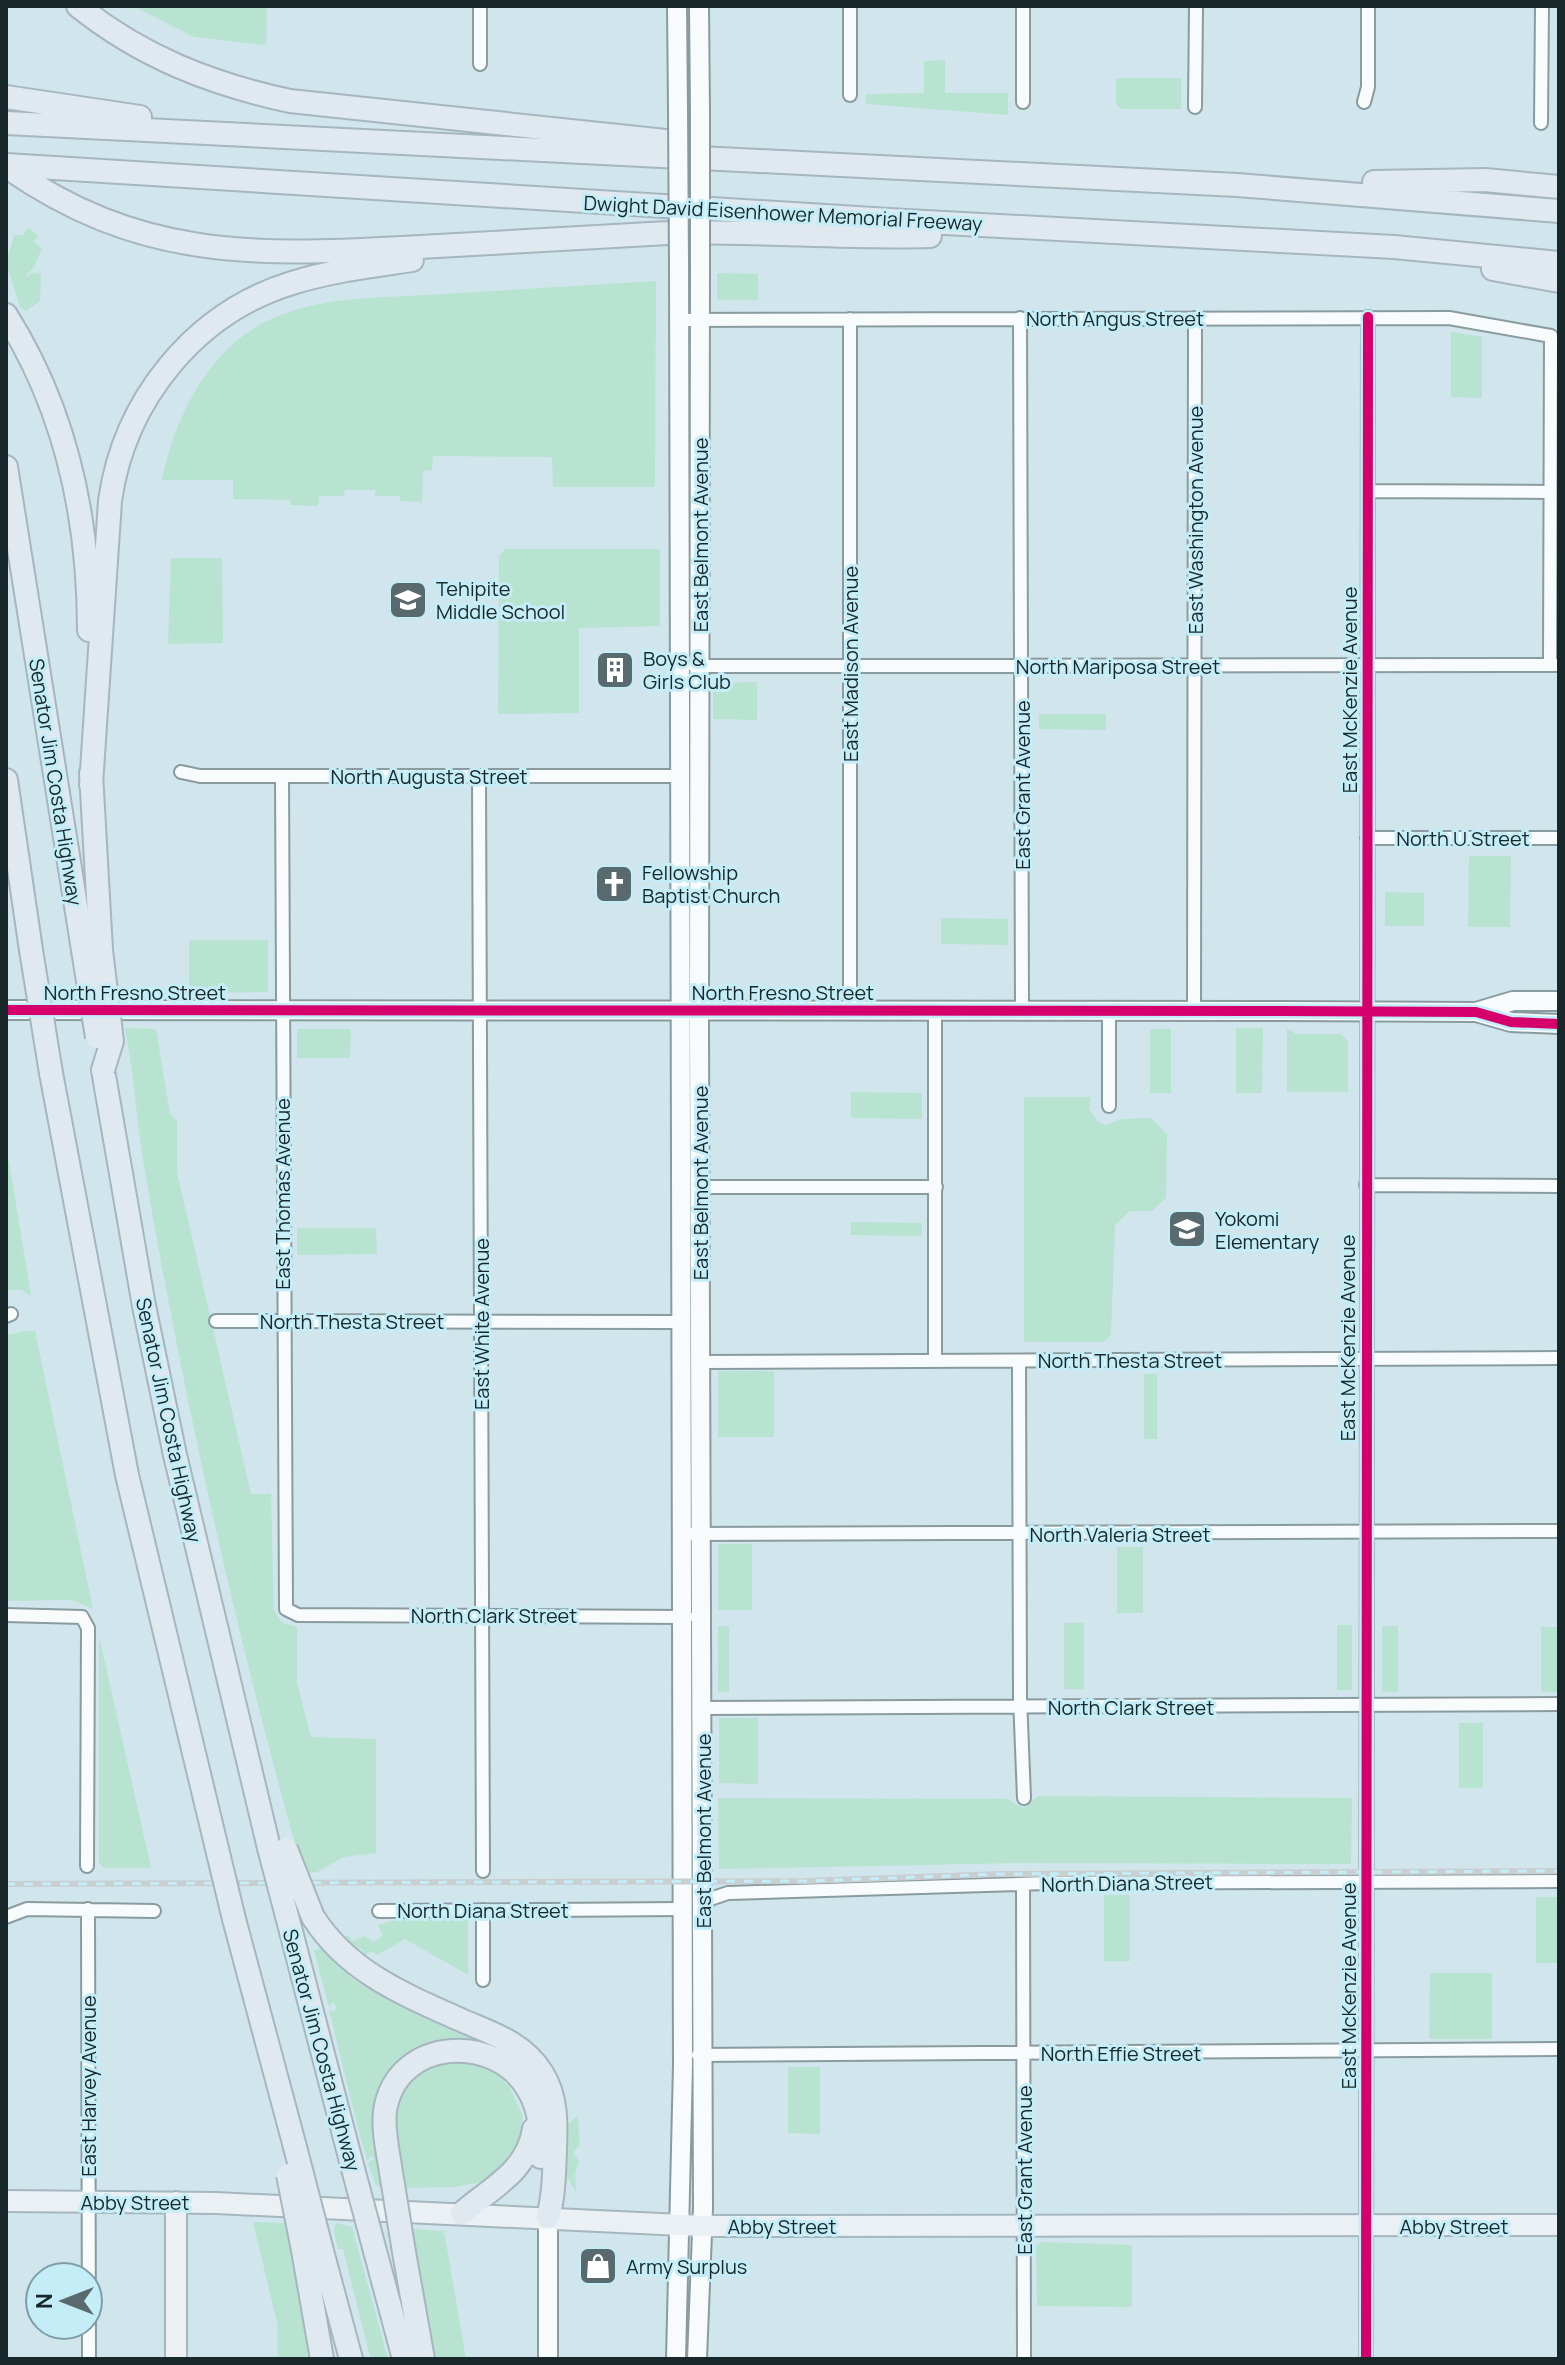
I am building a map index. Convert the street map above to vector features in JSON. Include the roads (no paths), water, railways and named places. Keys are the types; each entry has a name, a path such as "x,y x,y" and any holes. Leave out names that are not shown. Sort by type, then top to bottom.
{"highway":[{"path":"78,6 136,47 180,69 248,92 290,101 935,169"},
{"path":"6,97 256,135"},
{"path":"6,123 1237,185 1559,211"},
{"path":"6,166 95,217 190,245 291,254 716,232 890,237 1065,230"},
{"name":"Dwight David Eisenhower Memorial Freeway","path":"6,166 1394,247 1559,263"},
{"path":"1237,185 1485,180 1559,187"},
{"path":"1214,238 1442,261 1559,281"},
{"path":"91,785 113,481 136,418 169,366 227,313 292,282 538,241"},
{"path":"6,315 46,392 74,483 86,551 92,950"},
{"name":"Senator Jim Costa Highway","path":"6,467 92,950 112,1041 103,1070 147,1321 178,1470 228,1672 277,1848 288,1920 404,2359"},
{"path":"6,780 51,1073 127,1475 312,2251 351,2359"},
{"path":"6,873 10,895 31,950"},
{"path":"277,1848 313,1917 334,1947 358,1969 400,1992 511,2042 536,2065 551,2093 556,2119 554,2193 548,2217"},
{"path":"423,2359 384,2124 389,2097 405,2072 425,2057 451,2050 493,2056 515,2071 534,2100 540,2126 543,2194 548,2217"},
{"path":"462,2213 506,2181 521,2163 534,2131 534,2100"},
{"path":"312,2251 322,2359"}],"main road":[{"name":"East Belmont Avenue","path":"676,2359 682,2226 683,2055 677,6"},
{"name":"East Belmont Avenue","path":"697,2359 703,2226 699,6"},
{"name":"North Fresno Street","path":"1476,1012 1513,1001 1559,1001"},
{"name":"North Fresno Street","path":"6,1010 1476,1012 1511,1022 1559,1024"},
{"path":"683,1909 691,1912 693,1953 703,1966"},
{"name":"Abby Street","path":"6,2201 176,2202 548,2217 682,2226 1559,2225"},
{"path":"176,2202 176,2359"},
{"path":"548,2217 548,2359"}],"street":[{"path":"480,6 480,64"},
{"path":"850,6 850,95"},
{"path":"1023,6 1023,102"},
{"path":"1195,107 1196,6"},
{"path":"1364,102 1368,87 1368,6"},
{"path":"1541,123 1542,6"},
{"name":"East McKenzie Avenue","path":"1366,2359 1368,317"},
{"name":"East Grant Avenue","path":"1020,318 1022,1012"},
{"name":"East Washington Avenue","path":"1194,1011 1195,318"},
{"name":"North Angus Street","path":"678,320 1449,318 1551,336 1550,492"},
{"name":"East Madison Avenue","path":"850,319 850,1010"},
{"path":"1368,491 1550,492 1554,665"},
{"name":"North Mariposa Street","path":"678,667 1554,665"},
{"name":"North Augusta Street","path":"181,772 200,776 678,776"},
{"name":"East Thomas Avenue","path":"282,776 284,1600 288,1611"},
{"name":"East White Avenue","path":"479,776 483,1871"},
{"name":"North U Street","path":"1367,838 1559,838"},
{"path":"1109,1011 1109,1106"},
{"path":"935,1012 935,1361"},
{"path":"1366,1185 1559,1186"},
{"path":"700,1187 936,1187"},
{"name":"North Thesta Street","path":"216,1321 679,1322"},
{"name":"North Thesta Street","path":"701,1362 1559,1358"},
{"path":"1019,1361 1024,1798"},
{"name":"North Valeria Street","path":"681,1534 1559,1531"},
{"name":"North Clark Street","path":"288,1611 298,1615 681,1616 701,1620"},
{"path":"6,1615 82,1617 88,1628 87,1866"},
{"name":"North Clark Street","path":"702,1708 1559,1704"},
{"name":"North Diana Street","path":"703,1909 710,1899 728,1893 1023,1884 1559,1881"},
{"name":"East Grant Avenue","path":"1023,1884 1024,2359"},
{"path":"6,1917 27,1909 154,1911"},
{"name":"East Harvey Avenue","path":"88,1909 89,2359"},
{"name":"North Diana Street","path":"379,1911 683,1909"},
{"path":"483,1910 483,1980"},
{"name":"North Effie Street","path":"683,2055 1559,2049"}],"railway":[{"path":"6,1884 806,1881 1002,1874 1559,1871"}],"place":[{"name":"Tehipite Middle School","path":"408,600"},
{"name":"Boys & Girls Club","path":"615,670"},
{"name":"Fellowship Baptist Church","path":"614,884"},
{"name":"Yokomi Elementary","path":"1187,1229"},
{"name":"Army Surplus","path":"598,2266"}]}
